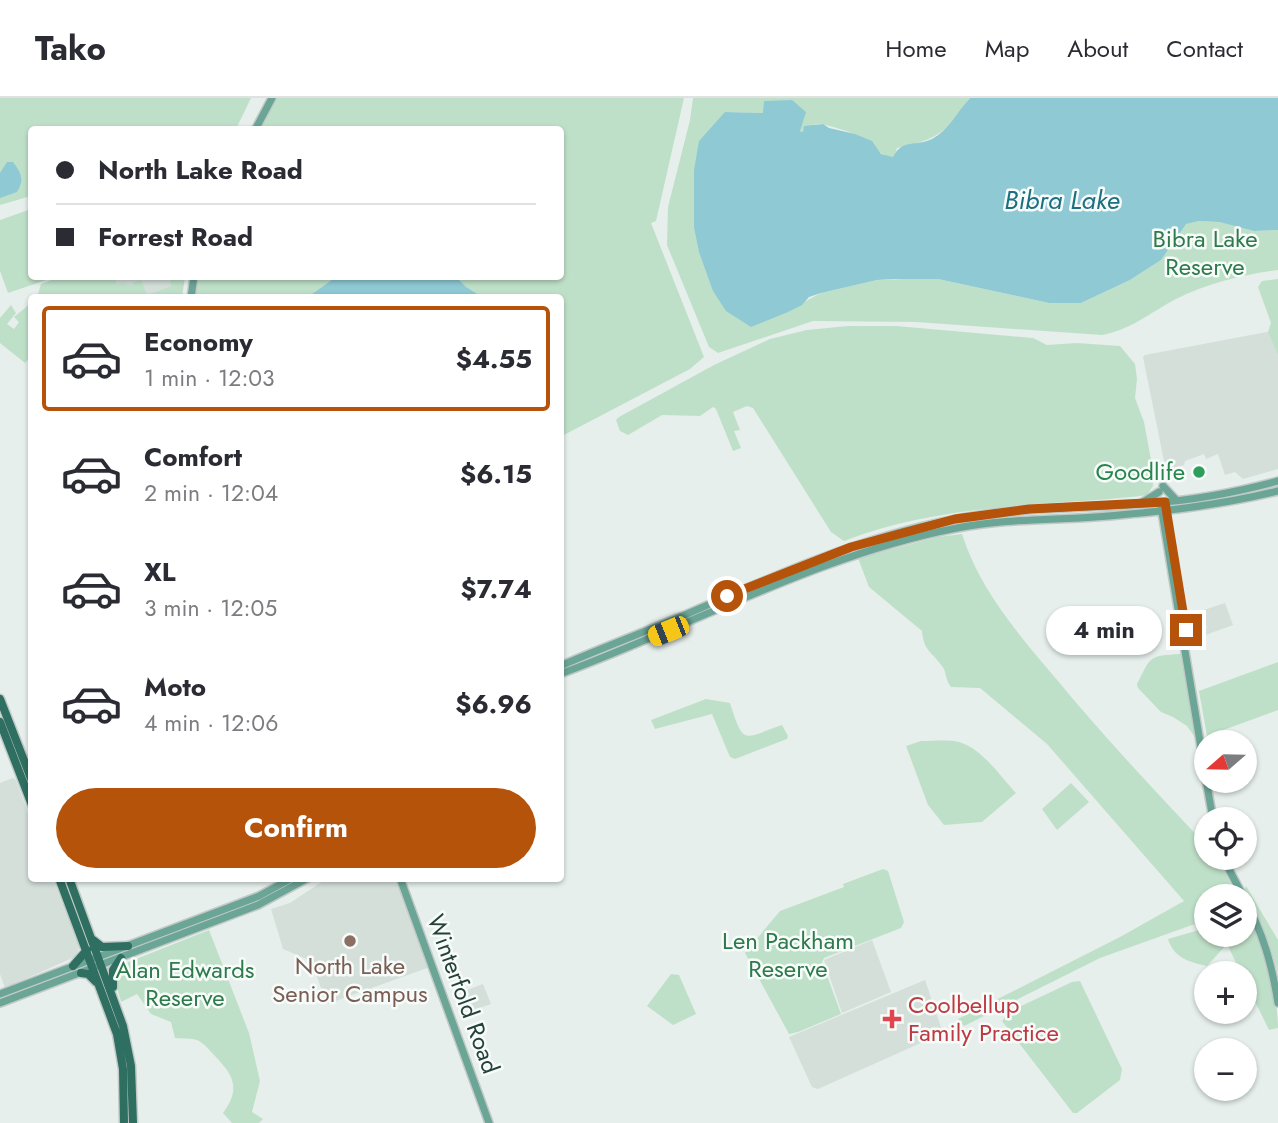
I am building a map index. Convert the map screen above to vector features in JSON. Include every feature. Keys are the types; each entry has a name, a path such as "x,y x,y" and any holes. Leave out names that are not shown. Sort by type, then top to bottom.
{"highway":[{"path":"0,699 28,771"},
{"path":"0,722 28,795"},
{"path":"61,882 87,950 96,962 123,1026 131,1066 133,1123"},
{"path":"70,882 91,938 101,986 117,1034 124,1088 124,1123"},
{"path":"91,938 102,947 128,946"},
{"path":"73,966 87,950"},
{"path":"115,1003 112,974 121,958"},
{"path":"81,973 88,974 101,986"}],"main road":[{"path":"257,126 272,98"},
{"path":"564,672 814,570 869,551 958,528 1152,512 1176,500 1231,492 1278,481"},
{"path":"1139,504 1161,489 1176,500"},
{"path":"564,664 811,562 887,536 955,519 1005,512 1139,504 1189,508 1278,491"},
{"path":"1164,506 1199,730"},
{"path":"1166,523 1189,508"},
{"path":"1152,512 1166,523 1202,730"},
{"path":"0,1003 81,973 128,946 259,896 285,882"},
{"path":"0,994 73,966 121,958 258,905 301,882"},
{"name":"Winterfold Road","path":"403,882 490,1123"},
{"path":"1257,925 1272,967 1278,1003"},
{"path":"1257,927 1261,933"}],"shaded area":[{"path":"113,280 180,280 178,284 149,294 124,284 116,286"},
{"path":"1272,331 1278,348 1278,469 1243,479 1235,472 1225,475 1218,454 1206,459 1204,454 1166,471 1143,357"},
{"path":"1225,603 1233,625 1197,638 1195,633 1207,628 1201,611"},
{"path":"13,778 16,780 28,813 28,882 54,882 79,946 77,956 5,988 0,974 0,783"},
{"name":"North Lake Senior Campus","path":"322,882 398,882 430,967 327,1004 311,961 283,949 271,909 290,903"},
{"path":"872,940 891,992 842,1013 824,960"},
{"path":"925,980 943,1033 818,1089 812,1087 789,1037"},
{"path":"483,984 491,1004 471,1011 464,994 467,990"}],"green space":[{"path":"0,98 251,98 237,126 28,126 28,197 0,205"},
{"path":"275,98 684,98 656,221 651,223 704,357 690,369 564,435 564,294 195,294 197,280 564,280 564,126 260,126"},
{"name":"Bibra Lake Reserve","path":"693,98 970,98 941,132 921,142 897,148 894,157 883,154 854,134 828,126 819,124 805,128 803,132 763,113 725,112 694,170 694,227 804,302 821,293 877,280 938,279 1049,303 1081,303 1130,280 1161,260 1185,224 1199,221 1219,222 1254,231 1278,230 1278,270 1212,284 1174,300 1131,325 1102,335 916,322 813,321 718,353 709,347 667,245 668,207"},
{"path":"28,210 28,280 46,280 8,293 0,271 0,220"},
{"path":"1278,279 1278,355 1268,332 1271,323 1258,287 1262,281"},
{"path":"51,280 115,280 117,284 133,286 132,283 141,280 147,294 38,294 41,284"},
{"path":"170,280 185,280 182,294 149,294 171,286"},
{"path":"11,305 16,313 7,324 14,329 19,322 14,317 28,305 28,360 25,363 0,343 0,318"},
{"path":"848,326 896,326 1033,338 1047,345 1077,343 1120,346 1135,364 1135,398 1144,422 1153,486 1147,495 940,515 891,526 844,541 831,532 753,408 747,406 733,412 740,430 734,431 741,448 733,451 713,407 700,416 662,415 628,435 620,431 616,420 619,417 714,365 770,339 807,330"},
{"path":"962,534 979,575 1016,630 1094,723 1194,832 1194,870 1224,870 1231,884 1194,884 1194,924 1100,958 964,1026 958,1019 1120,937 1184,901 1047,744 980,688 951,687 944,668 926,647 922,631 869,587 858,558 938,537"},
{"path":"1181,654 1194,736 1187,726 1161,712 1138,688 1137,684 1149,662 1162,655"},
{"path":"1278,662 1278,710 1223,730 1206,730 1199,691"},
{"path":"706,699 730,703 738,727 746,735 752,736 782,725 787,739 735,759 730,757 712,714 655,729 651,720"},
{"path":"921,741 963,743 980,754 1016,793 982,822 944,825 928,805 906,746"},
{"path":"1071,783 1089,802 1057,830 1042,809"},
{"name":"Len Packham Reserve","path":"883,869 888,871 904,922 901,928 824,958 822,962 841,1014 789,1034 745,953 780,911"},
{"path":"1257,905 1278,940 1278,973 1269,943 1257,918"},
{"name":"Alan Edwards Reserve","path":"209,930 249,1033 260,1081 252,1112 263,1119 259,1123 232,1123 223,1113 232,1096 233,1082 221,1062 200,1041 175,1038 171,1022 151,1014 137,994 121,1002 117,987 117,969 121,965"},
{"path":"1194,931 1194,947 1224,947 1212,961 1194,963 1178,955 1168,939"},
{"path":"1257,932 1270,968 1278,1028 1269,1030 1257,1006 1257,961 1235,961 1228,947 1257,947"},
{"path":"671,974 679,975 696,1014 673,1025 647,1006"},
{"path":"1080,981 1122,1069 1120,1080 1077,1113 1073,1113 1002,1021 1011,1011 1072,982"}],"water":[{"name":"Bibra Lake","path":"970,98 1278,98 1278,230 1254,231 1219,222 1199,221 1186,224 1161,260 1130,280 1081,303 1049,303 938,279 893,279 877,280 809,297 802,305 751,327 726,311 713,291 699,252 694,227 694,170 699,141 725,112 763,113 764,101 792,100 806,112 800,131 803,132 804,126 823,124 872,141 881,154 893,157 901,147 938,135"},
{"path":"7,162 13,162 21,176 21,183 17,192 0,198 0,173"},
{"path":"332,280 459,280 477,294 312,294"}],"place":[{"name":"Goodlife","path":"1199,472"},
{"name":"North Lake Senior Campus","path":"350,941"},
{"name":"Coolbellup Family Practice","path":"892,1019"}],"route":[{"path":"727,596 851,547 955,519 1029,509 1165,502 1186,630"}]}
